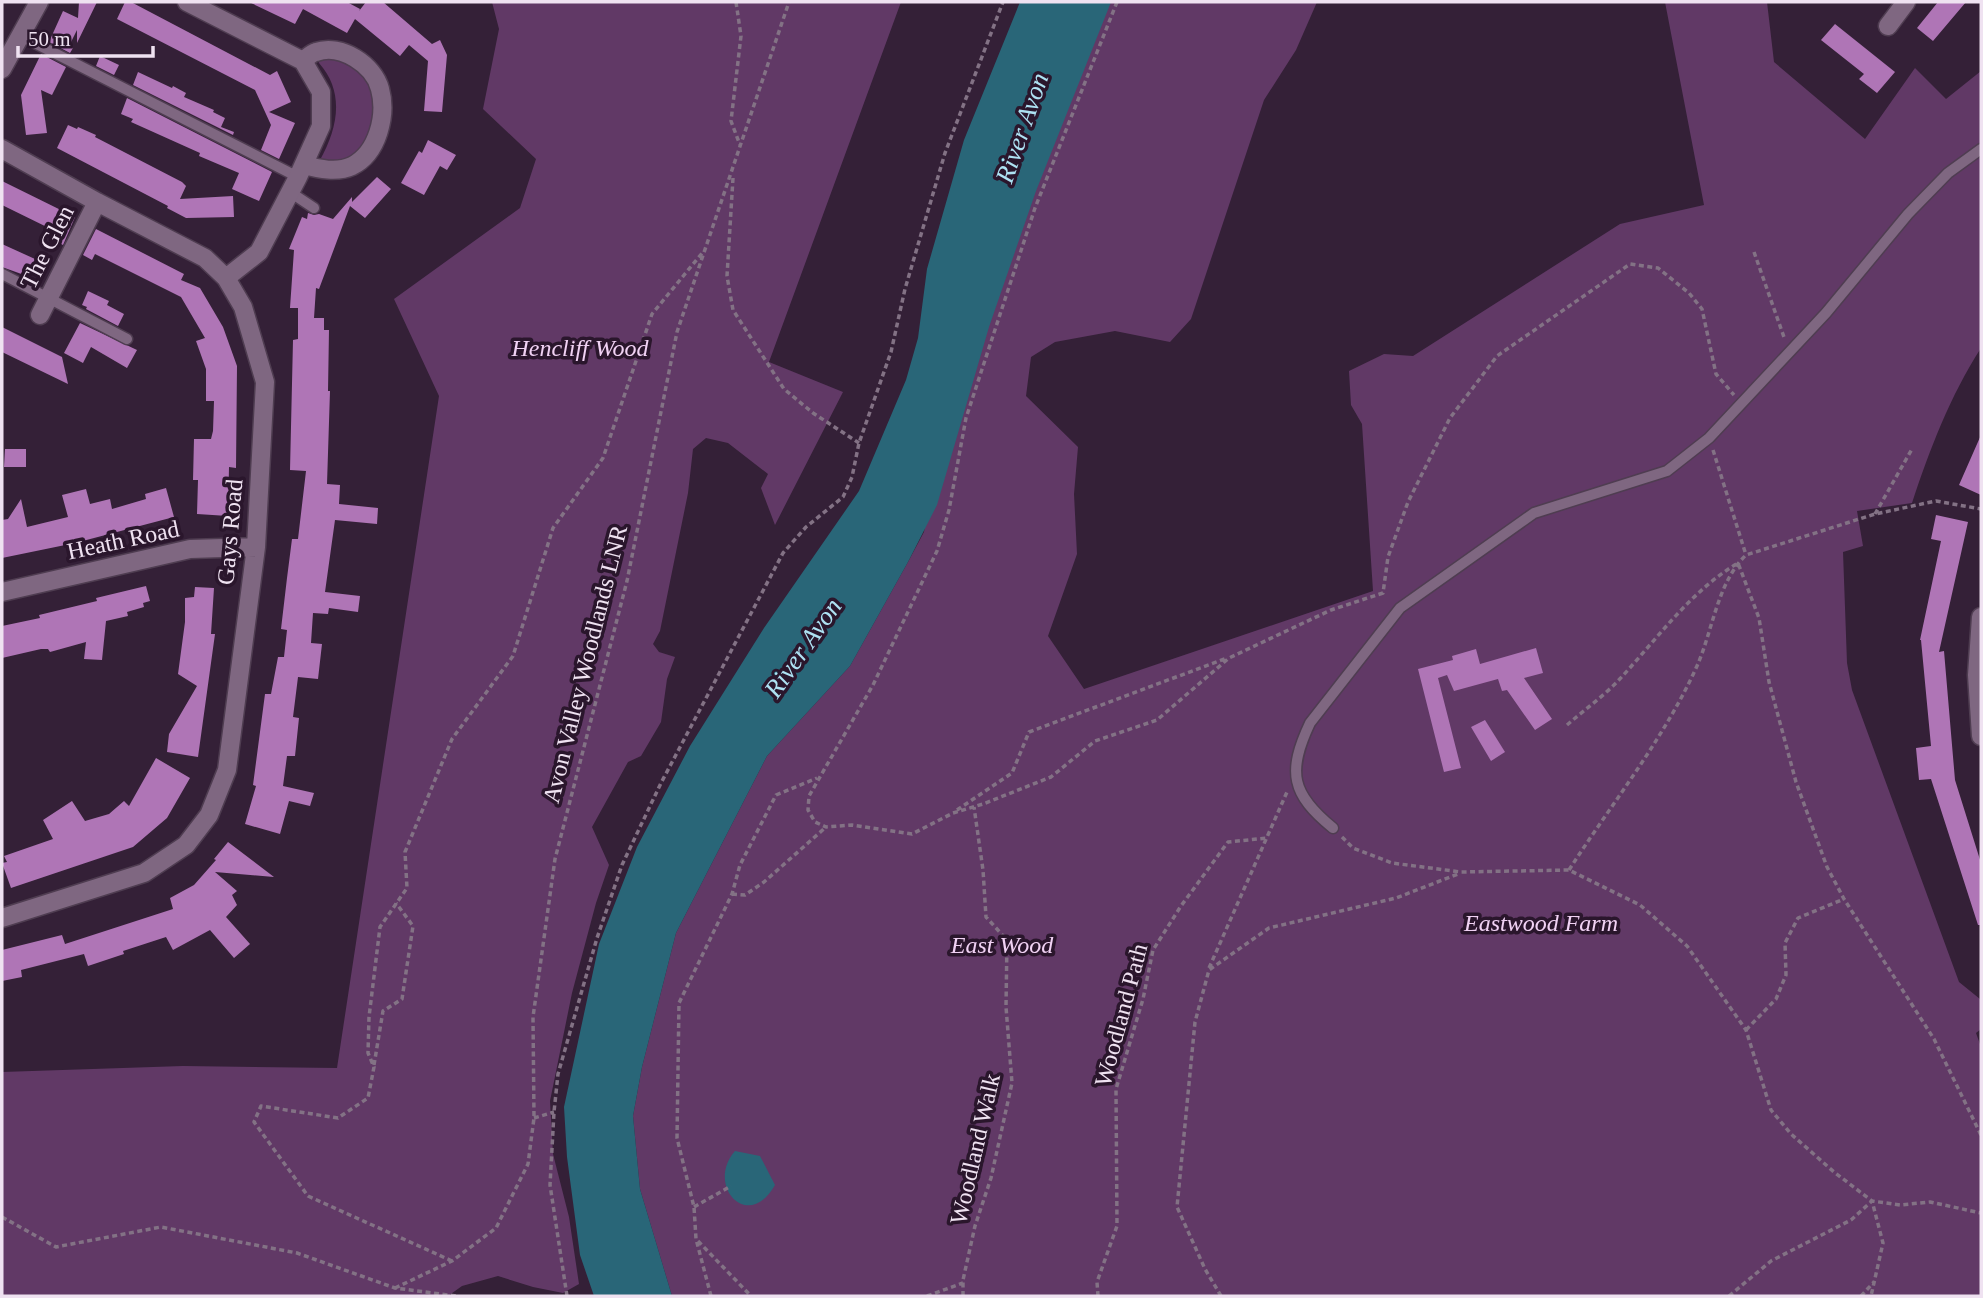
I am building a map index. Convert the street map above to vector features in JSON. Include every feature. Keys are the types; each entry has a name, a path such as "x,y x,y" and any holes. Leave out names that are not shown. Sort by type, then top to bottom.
{"street":[{"path":"2,69 39,2"},
{"path":"187,2 214,8 303,61 321,92 321,126 297,178 259,252 226,278"},
{"path":"1888,26 1906,2"},
{"path":"297,178 352,166 368,152 380,131 384,107 380,86 369,69 352,55 331,49 315,52 303,61"},
{"name":"Gays Road","path":"2,149 205,258 226,278 243,307 265,382 256,547 227,770 209,815 186,845 144,873 2,918"},
{"name":"The Glen","path":"40,315 97,202"},
{"name":"Heath Road","path":"2,592 190,549 256,547"},
{"path":"1981,617 1977,675 1981,736"}],"lane":[{"path":"21,36 297,178 314,208"},
{"path":"1333,828 1300,796 1296,771 1300,745 1310,723 1400,608 1534,513 1667,471 1709,438 1826,313 1908,214 1948,173 1981,149"},
{"path":"2,274 127,339"}],"path":[{"path":"736,2 741,36 731,121 741,147"},
{"name":"Avon Valley Woodlands LNR","path":"395,1288 452,1261 496,1228 528,1164 534,1118 533,1017 555,859 627,581 677,332 789,2"},
{"path":"567,1296 550,1185 554,1112 558,1074 597,938 622,865 724,661 783,553 806,527 844,497 852,477 859,443 891,352 905,289 945,153 1003,2"},
{"path":"1118,2 1035,208 974,392 966,418 949,510 937,551 873,685 808,796 808,810 815,822 826,827 862,826 912,834 953,813 1012,773 1029,732 1229,657 1331,610 1383,593 1388,557 1408,502 1457,408 1497,356 1630,264 1658,268 1689,293 1702,309 1716,374 1742,404"},
{"path":"733,172 727,276 733,310 784,389 813,413 859,443"},
{"path":"374,1067 368,1053 376,950 380,927 407,888 405,852 452,739 513,656 553,528 603,458 652,314 706,247"},
{"path":"1754,252 1790,352"},
{"path":"1709,438 1746,555"},
{"path":"1875,514 1912,449"},
{"path":"1569,870 1664,727 1697,666 1728,579 1746,555 1875,514 1936,501 1981,509"},
{"path":"1567,725 1614,684 1719,574 1738,563"},
{"path":"1738,563 1759,618 1769,682 1796,782 1827,867 1844,899 1934,1039 1981,1135"},
{"path":"953,813 1051,777 1095,741 1157,720 1229,657"},
{"path":"1221,1296 1205,1269 1177,1207 1195,1022 1209,970 1296,771"},
{"path":"711,1296 696,1239 694,1208 677,1138 679,1003 732,894 740,865 776,796 817,778"},
{"name":"Woodland Walk","path":"963,1296 963,1283 975,1226 990,1178 1012,1083 1006,1007 1007,940 986,917 983,870 974,807"},
{"path":"732,894 745,895 764,882 826,827"},
{"path":"1333,828 1353,848 1392,863 1461,872 1569,870 1640,905 1687,946 1746,1030 1770,1110 1791,1134 1833,1172 1872,1201 1900,1205 1930,1202 1981,1213"},
{"name":"Woodland Path","path":"1098,1296 1097,1282 1117,1226 1116,1089 1143,999 1153,950 1228,842 1266,838"},
{"path":"1209,970 1269,928 1396,898 1461,872"},
{"path":"1746,1030 1776,999 1786,975 1785,943 1798,918 1844,899"},
{"path":"396,904 414,926 402,999 383,1011 368,1098 338,1118 261,1106 254,1122 308,1196 452,1261"},
{"path":"534,1118 554,1112"},
{"path":"694,1208 731,1186"},
{"path":"1871,1296 1883,1243 1872,1201"},
{"path":"1730,1296 1771,1261 1851,1220 1872,1201"},
{"path":"2,1217 56,1247 161,1227 297,1254 395,1288 456,1296"},
{"path":"696,1239 751,1296"},
{"path":"1861,1296 1874,1281"},
{"path":"927,1296 963,1283"}],"green space":[{"name":"Hencliff Wood","path":"492,2 901,2 769,362 843,392 775,525 761,488 768,474 728,443 706,438 693,449 688,493 660,631 653,644 659,652 675,657 667,679 661,722 641,756 628,762 592,827 609,865 572,993 550,1101 553,1154 569,1217 579,1284 563,1293 498,1276 462,1286 448,1296 2,1296 2,1072 183,1066 337,1068 439,396 394,299 520,208 536,159 483,109 499,29"},
{"name":"Eastwood Farm","path":"1100,2 1317,2 1296,50 1264,100 1191,319 1170,342 1115,331 1055,342 1031,357 1026,396 1078,447 1074,494 1077,554 1048,636 1084,689 1373,591 1362,424 1351,405 1349,371 1384,354 1413,356 1620,224 1704,205 1665,2 1767,2 1774,62 1865,139 1915,68 1946,99 1981,71 1981,348 1942,423 1912,503 1857,511 1863,546 1843,552 1847,663 1852,690 1959,982 1980,999 1981,1029 1976,1033 1981,1047 1981,1296 672,1296 640,1189 633,1116 642,1067 676,933 767,756 850,666 924,532 934,474"},
{"path":"333,59 353,67 363,75 371,88 375,103 370,135 361,149 350,158 336,163 320,160 331,135 336,110 333,86 319,60"}],"water":[{"name":"River Avon","path":"1020,2 1111,2 1036,191 989,327 937,505 850,666 767,756 676,933 642,1067 633,1116 640,1189 672,1296 594,1296 580,1255 567,1157 564,1107 599,944 637,847 690,746 764,628 859,491 906,380 918,338 927,269 964,140"},
{"path":"735,1151 760,1156 775,1185 764,1199 753,1205 734,1199 727,1189 727,1164"}],"building":[{"path":"79,2 97,2 77,43 77,30 69,46 73,48 70,53 49,42 63,11 78,18"},
{"path":"125,2 131,2 270,75 277,71 291,102 269,112 295,123 279,159 261,150 271,125 255,90 117,19"},
{"path":"249,2 347,2 360,9 359,11 366,2 383,2 432,44 440,40 447,55 442,112 424,111 428,61 409,45 400,56 355,19 347,33 303,9 295,24"},
{"path":"1938,2 1966,2 1933,41 1917,28"},
{"path":"1835,24 1895,72 1877,93 1859,79 1864,74 1821,40"},
{"path":"41,54 66,67 52,95 41,90 47,133 26,135 21,95"},
{"path":"100,56 119,65 114,75 96,66"},
{"path":"138,72 172,88 173,86 186,93 184,97 214,110 213,112 225,118 221,127 234,132 233,135 133,85"},
{"path":"127,98 272,172 259,201 232,189 239,173 131,122 133,119 121,114"},
{"path":"68,125 96,135 95,137 182,182 186,186 180,199 233,196 234,217 186,218 57,148"},
{"path":"428,140 456,155 447,170 440,166 424,195 401,183"},
{"path":"377,177 391,189 365,218 350,206 319,289 316,288 314,318 324,318 324,330 329,330 327,484 340,485 339,504 378,508 377,524 335,520 325,592 360,596 358,612 329,608 328,614 313,613 311,643 322,644 318,679 298,677 293,717 299,718 295,756 287,756 283,786 314,793 310,806 289,801 280,834 245,824 256,786 253,785 265,694 271,694 278,657 284,657 287,630 281,629 287,578 292,539 298,539 306,471 290,470 293,340 298,339 298,308 290,308 294,250 289,249 302,217 307,219 308,213 333,219 352,197 352,202"},
{"path":"2,181 75,217 63,245 52,239 55,231 2,205"},
{"path":"96,229 184,274 181,280 200,288 223,327 237,366 236,468 229,467 228,516 197,514 198,480 193,480 194,439 211,439 213,431 214,401 206,401 206,369 196,341 205,338 181,297 95,254 92,260 83,255"},
{"path":"2,244 35,259 27,276 2,267"},
{"path":"88,291 109,301 107,305 124,314 118,326 82,305"},
{"path":"80,323 137,350 127,368 91,347 83,363 64,353"},
{"path":"2,327 62,357 68,384 2,352"},
{"path":"1981,435 1981,495 1959,485"},
{"path":"5,449 26,449 26,467 4,467"},
{"path":"166,488 174,517 75,543 2,558 2,520 8,519 21,499 27,527 68,517 62,495 86,489 90,504 110,499 112,509 146,499 145,494"},
{"path":"1936,515 1968,522 1939,652 1944,651 1955,780 1981,863 1981,925 1978,925 1931,779 1919,780 1916,748 1931,746 1920,640 1941,541 1931,539"},
{"path":"146,586 150,601 143,603 144,607 127,612 128,616 106,621 102,660 84,659 86,642 50,652 48,649 41,649 2,658 2,626 40,618 39,615"},
{"path":"195,587 214,588 211,634 215,634 198,757 167,752 169,734 197,686 178,674 185,622 185,598 194,597"},
{"path":"1536,648 1543,673 1524,678 1552,719 1535,730 1507,690 1502,691 1498,679 1454,691 1447,675 1438,678 1461,768 1444,772 1418,669 1453,660 1452,656 1476,649 1480,664"},
{"path":"1485,720 1505,752 1491,761 1471,727"},
{"path":"156,758 190,778 167,818 133,847 11,888 2,863 7,862 4,856 53,839 43,820 72,801 85,821 109,814 124,801 129,806"},
{"path":"228,842 274,877 215,872 237,891 232,895 237,905 226,917 250,944 234,958 210,930 173,950 166,937 88,966 84,954 21,970 22,977 2,981 2,950 62,935 65,944 173,909 170,898 194,885"}],"park label":[{"name":"East Wood","path":"1002,945"}]}
